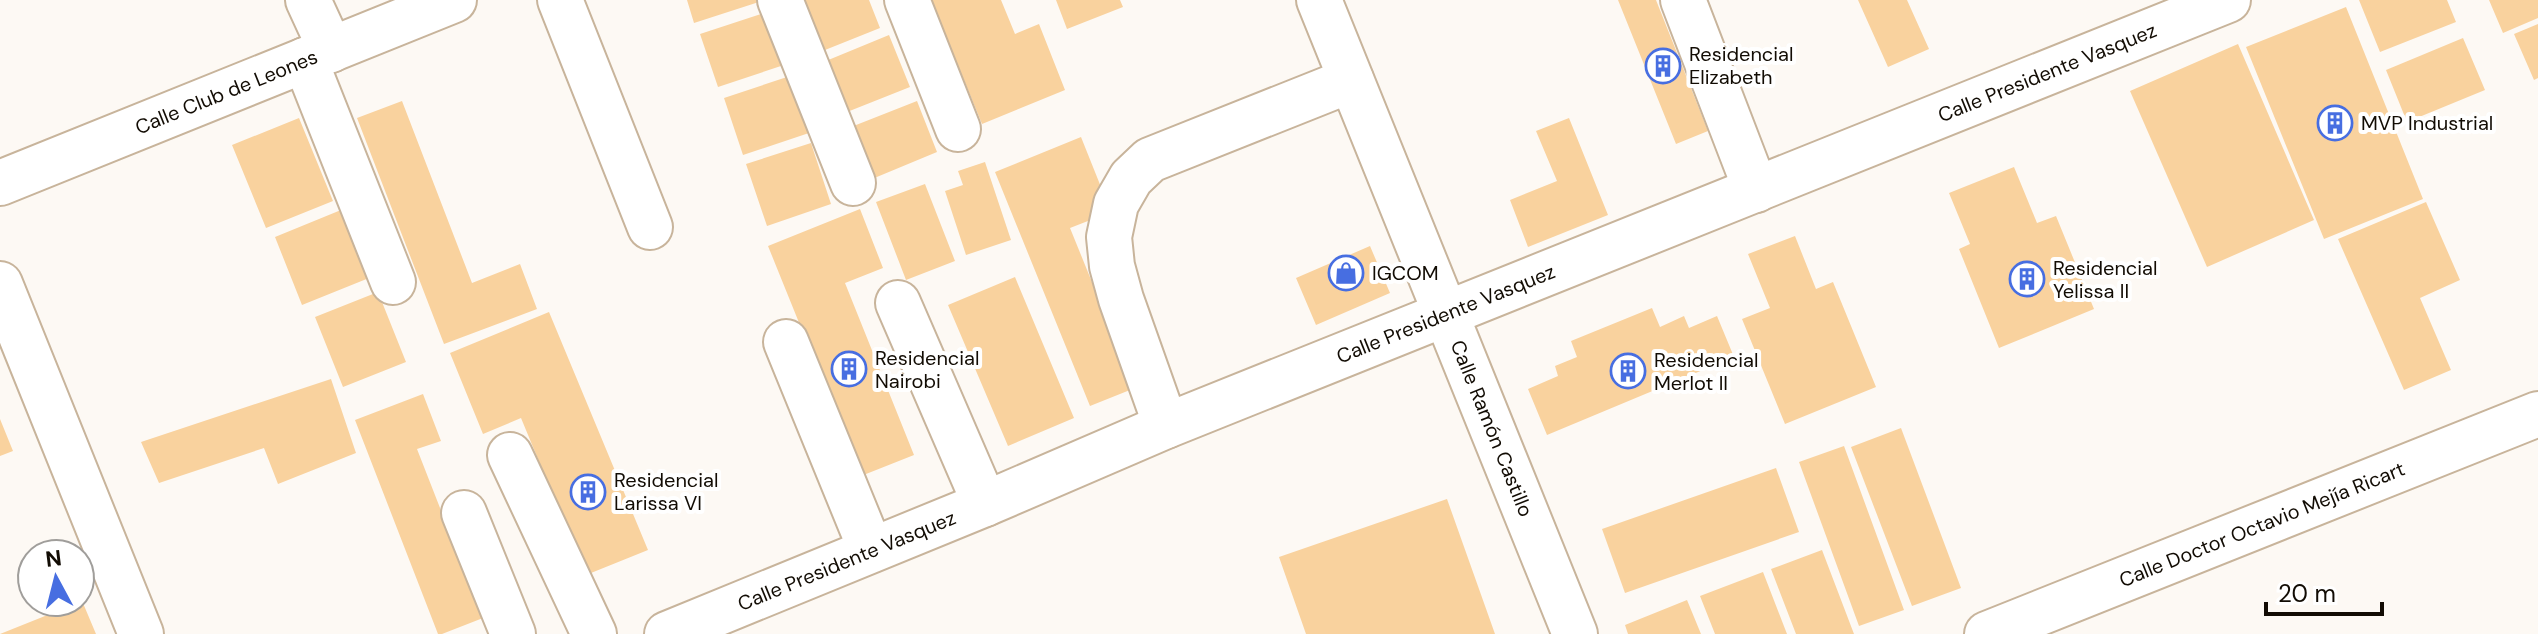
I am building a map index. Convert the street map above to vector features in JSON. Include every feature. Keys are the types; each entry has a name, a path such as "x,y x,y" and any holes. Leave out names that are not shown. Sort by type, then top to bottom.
{"street":[{"path":"308,0 318,55 393,282"},
{"name":"Calle Club de Leones","path":"0,183 454,0"},
{"path":"560,0 650,227"},
{"path":"780,0 853,183"},
{"path":"907,0 958,129"},
{"name":"Calle Ramón Castillo","path":"1319,0 1575,634"},
{"path":"1683,0 1756,190"},
{"name":"Calle Presidente Vasquez","path":"667,634 1166,426 2215,2"},
{"path":"1166,426 1112,266 1109,237 1116,204 1131,178 1150,160 1351,80"},
{"path":"0,284 141,634"},
{"path":"898,303 985,504"},
{"path":"786,342 871,550"},
{"name":"Calle Doctor Octavio Mejía Ricart","path":"1987,634 2538,414"},
{"path":"510,455 594,634"},
{"path":"464,513 513,634"}],"building":[{"path":"687,0 762,0 762,1 694,23"},
{"path":"801,0 869,0 880,28 815,54"},
{"path":"931,0 1001,0 1015,34 1039,24 1065,90 982,124"},
{"path":"1056,0 1120,0 1123,7 1067,29"},
{"name":"Residencial Elizabeth","path":"1618,0 1656,0 1708,131 1676,144"},
{"path":"1858,0 1907,0 1929,49 1888,67"},
{"path":"2359,0 2447,0 2456,22 2380,52"},
{"path":"2489,0 2538,0 2538,18 2503,33"},
{"name":"MVP Industrial","path":"2346,7 2423,199 2324,239 2246,47"},
{"path":"770,11 787,64 718,87 700,34"},
{"path":"2538,24 2538,78 2534,80 2514,34"},
{"path":"889,35 910,87 842,114 821,63"},
{"path":"2463,38 2485,90 2407,122 2386,70"},
{"path":"2238,44 2314,220 2207,267 2130,91"},
{"path":"790,76 809,133 743,155 724,98"},
{"path":"402,101 472,283 520,264 537,309 444,344 357,118"},
{"path":"917,101 937,152 872,179 851,127"},
{"path":"299,118 333,201 266,228 232,145"},
{"path":"1569,118 1608,215 1528,247 1510,200 1557,181 1536,131"},
{"path":"1081,137 1111,212 1070,228 1135,388 1090,406 995,172"},
{"path":"811,143 831,204 767,226 746,164"},
{"path":"985,162 1011,240 966,255 945,191 963,185 958,171"},
{"name":"Residencial Yelissa II","path":"2014,167 2037,223 2056,216 2094,309 1999,348 1959,249 1970,244 1949,193"},
{"path":"925,184 955,261 906,280 876,202"},
{"path":"2426,202 2460,280 2420,298 2451,370 2404,390 2338,239"},
{"name":"Residencial Nairobi","path":"860,209 883,268 845,283 914,455 861,476 768,246"},
{"path":"341,210 369,278 302,305 275,237"},
{"path":"1795,236 1816,289 1833,282 1876,387 1785,424 1742,319 1770,308 1748,254"},
{"path":"1370,246 1390,293 1316,325 1296,278"},
{"path":"1015,277 1074,418 1008,446 948,305"},
{"path":"378,292 406,362 343,387 315,317"},
{"name":"Residencial Merlot II","path":"1652,308 1660,327 1684,316 1689,328 1717,316 1734,357 1547,435 1528,389 1558,376 1555,366 1577,357 1571,341"},
{"name":"Residencial Larissa VI","path":"549,312 648,550 586,575 521,418 483,434 450,353"},
{"path":"331,379 356,453 278,484 264,448 159,483 141,442"},
{"path":"423,394 441,441 417,449 483,618 442,634 438,634 355,420"},
{"path":"0,419 13,451 0,456"},
{"path":"1901,428 1961,588 1912,606 1851,447"},
{"path":"1844,446 1904,610 1859,626 1799,462"},
{"path":"1776,468 1799,532 1625,593 1602,529"},
{"path":"1447,499 1495,634 1306,634 1279,557"},
{"path":"1822,550 1854,634 1796,634 1771,569"},
{"path":"1763,572 1787,634 1715,634 1700,596"},
{"path":"1687,600 1701,634 1628,634 1625,625"},
{"path":"40,618 89,618 96,634 0,634"}],"place":[{"name":"Residencial Elizabeth","path":"1663,66"},
{"name":"MVP Industrial","path":"2335,123"},
{"name":"IGCOM","path":"1346,273"},
{"name":"Residencial Yelissa II","path":"2027,279"},
{"name":"Residencial Nairobi","path":"849,369"},
{"name":"Residencial Merlot II","path":"1628,371"},
{"name":"Residencial Larissa VI","path":"588,492"}]}
